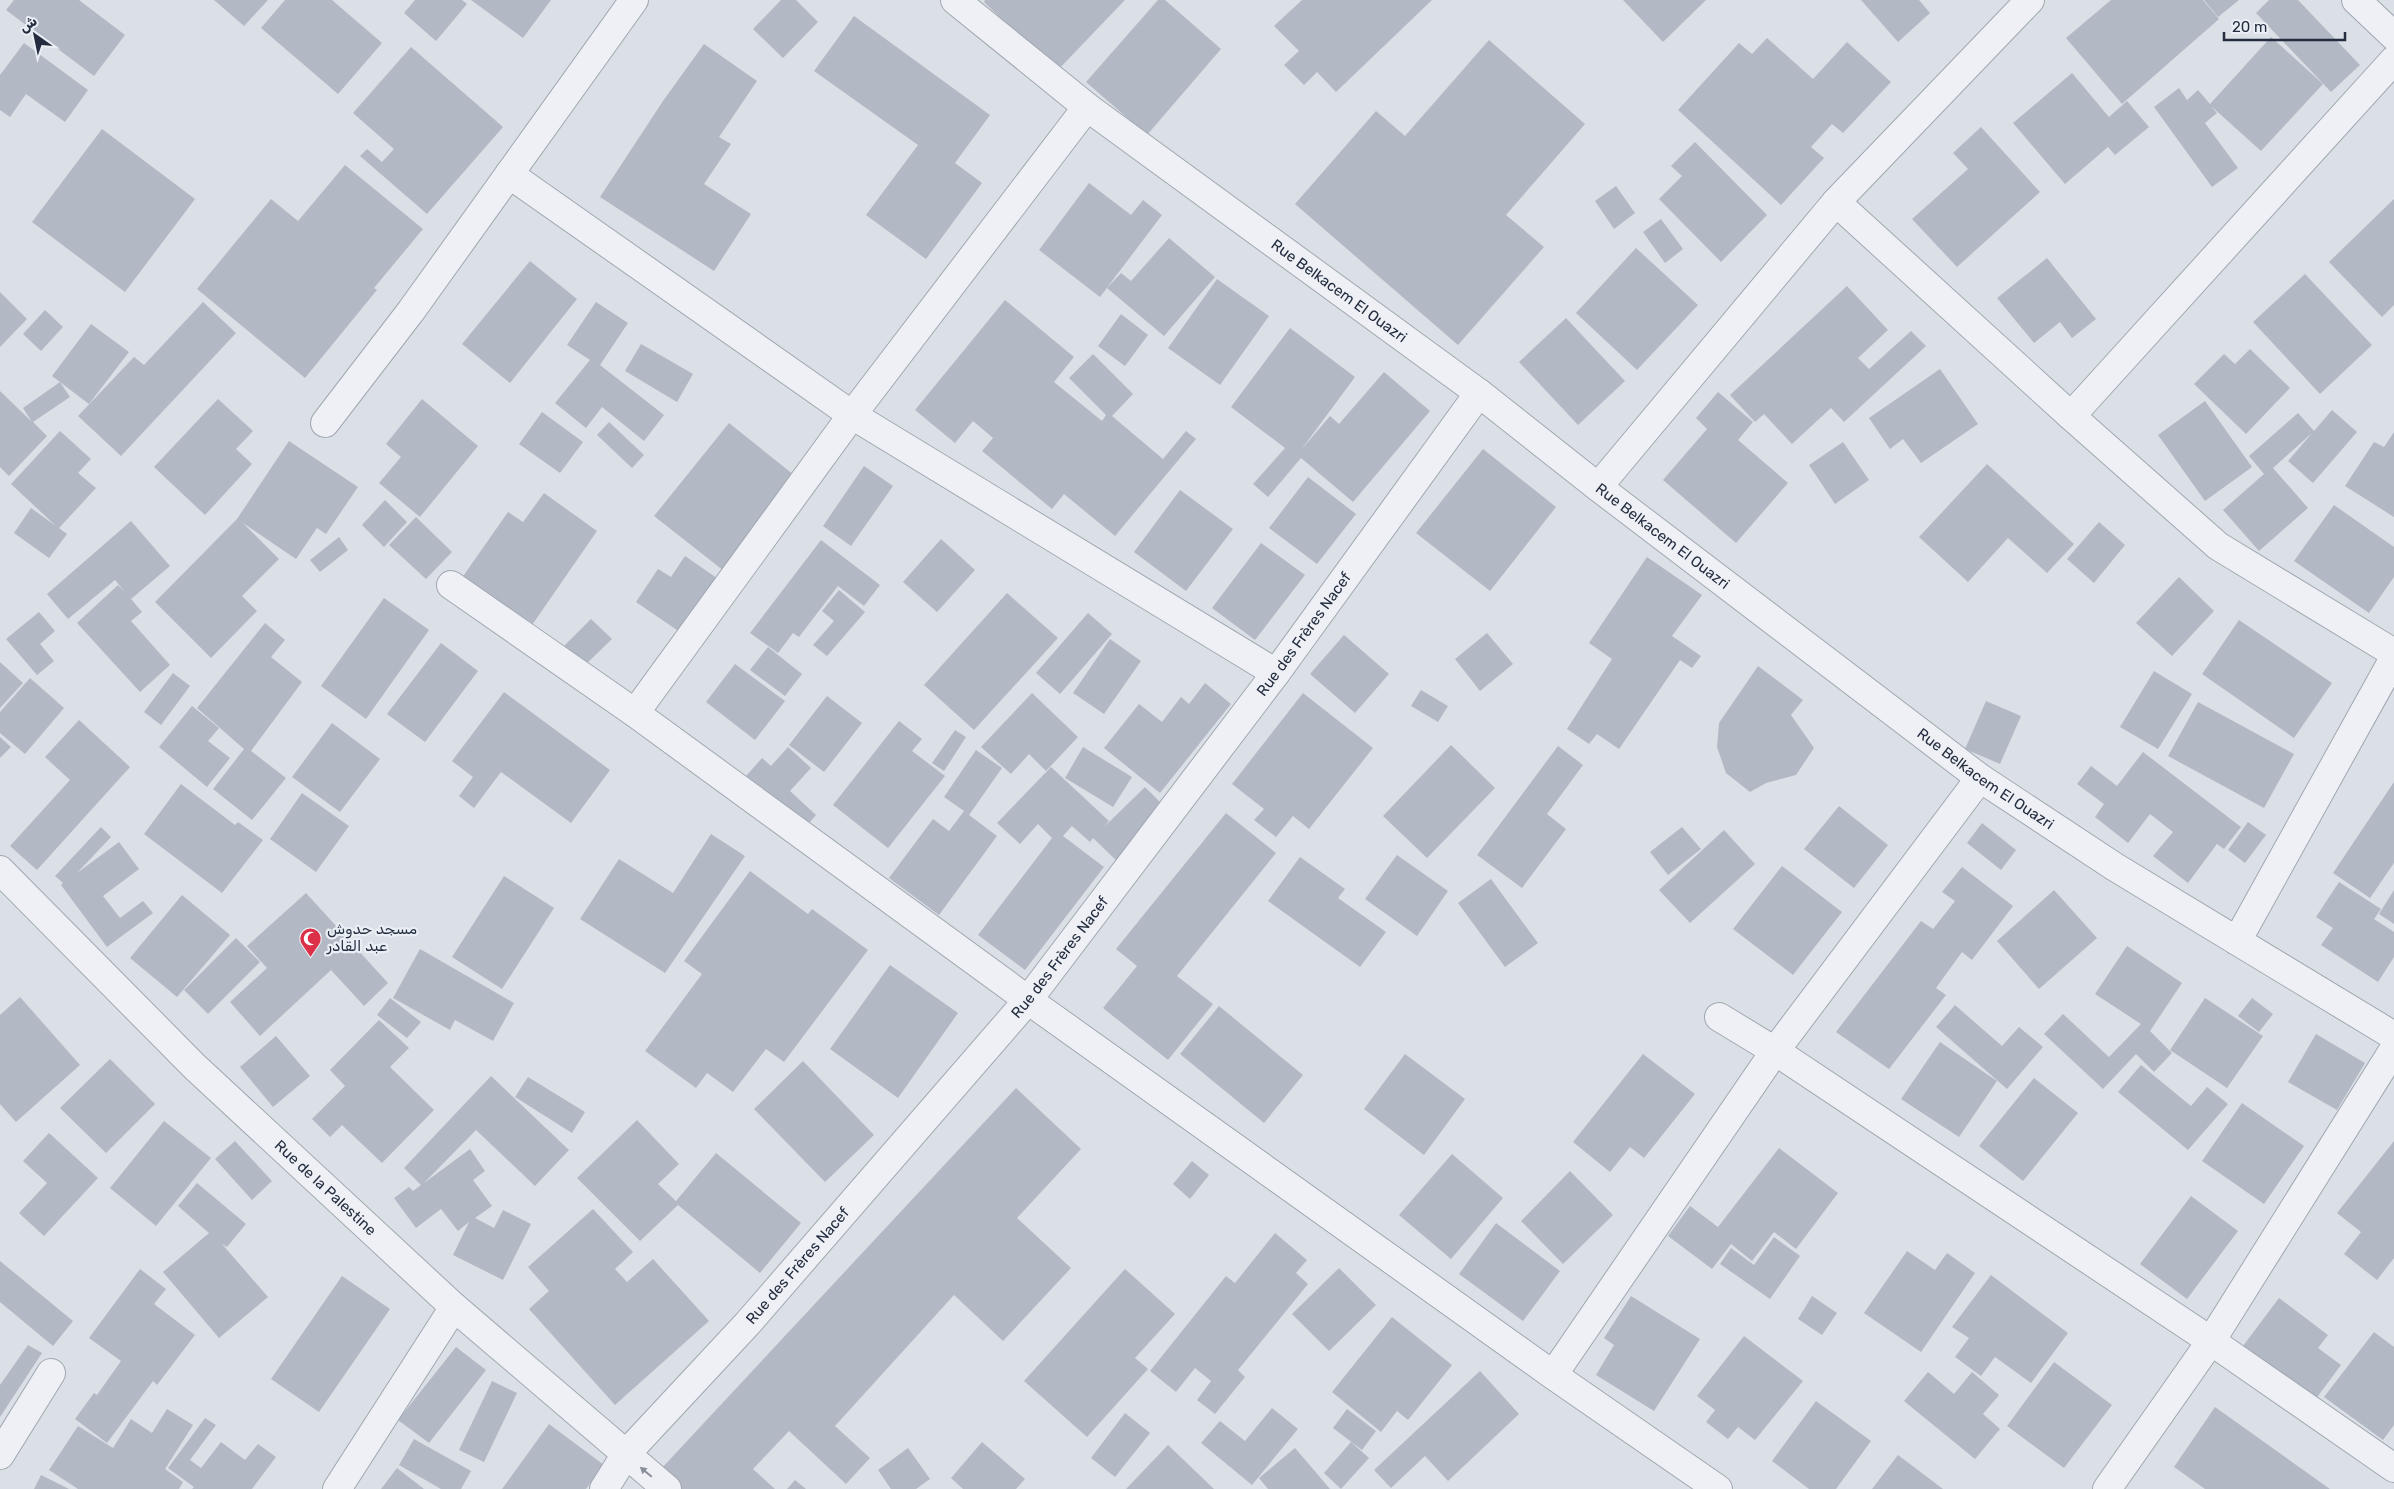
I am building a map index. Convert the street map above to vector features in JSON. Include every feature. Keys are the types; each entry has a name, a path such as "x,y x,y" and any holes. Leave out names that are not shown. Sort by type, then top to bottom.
{"street":[{"path":"325,423 411,311 634,0"},
{"name":"Rue Belkacem El Ouazri","path":"955,0 1087,107 1479,393 1598,488 1980,778 2115,867 2394,1036"},
{"path":"1598,488 1836,202 2030,0"},
{"path":"2356,0 2394,36"},
{"path":"2071,416 2394,60"},
{"path":"635,713 852,416 1087,107"},
{"path":"509,174 852,416 1276,673"},
{"path":"1836,202 2071,416 2218,546 2394,653"},
{"name":"Rue des Frères Nacef","path":"604,1489 626,1454 748,1323 1028,1000 1276,673 1479,393"},
{"path":"451,585 635,713 1028,1000 1553,1375 1718,1489"},
{"path":"2237,942 2394,658"},
{"path":"1553,1375 1775,1051 1980,778"},
{"name":"Rue de la Palestine","path":"0,870 195,1067 454,1307 667,1489"},
{"path":"1720,1017 1775,1051 2211,1341 2394,1468"},
{"path":"2107,1489 2211,1341 2394,1049"},
{"path":"336,1489 454,1307"},
{"path":"0,1455 51,1373"}],"building":[{"path":"14,0 79,0 125,35 94,76 6,10"},
{"path":"214,0 268,0 244,26"},
{"path":"285,0 332,0 382,43 338,94 261,28"},
{"path":"415,0 462,0 467,4 436,41 404,13"},
{"path":"471,0 551,0 523,38"},
{"path":"781,0 796,0 818,22 783,58 753,29"},
{"path":"985,0 1125,0 1056,72 984,2"},
{"path":"1158,0 1165,0 1221,49 1147,135 1086,82"},
{"path":"1302,0 1432,0 1336,92 1317,72 1304,85 1284,65 1299,51 1274,26"},
{"path":"1623,0 1706,0 1663,42"},
{"path":"1861,0 1919,0 1930,13 1898,42"},
{"path":"2111,0 2203,0 2219,19 2122,104 2066,38"},
{"path":"2204,0 2239,0 2218,17"},
{"path":"2269,0 2298,0 2360,65 2331,92 2256,13"},
{"path":"854,16 990,115 955,163 982,183 926,259 866,215 918,145 814,71"},
{"path":"2271,37 2323,84 2261,151 2211,106 2217,113 2205,123 2238,168 2212,187 2154,107 2179,88 2187,100 2198,90 2210,104"},
{"path":"1767,38 1813,79 1847,42 1891,82 1843,133 1832,124 1811,147 1824,158 1781,205 1678,110 1739,43 1752,54"},
{"path":"1489,40 1585,124 1506,215 1544,247 1458,345 1295,204 1376,111 1405,136"},
{"path":"24,43 88,90 65,122 26,94 10,117 0,110 0,75"},
{"path":"704,44 757,81 719,137 731,144 704,184 751,214 714,271 600,197 663,101"},
{"path":"411,47 503,127 427,214 360,156 367,149 382,162 394,149 353,113"},
{"path":"2072,73 2109,117 2127,101 2149,127 2115,155 2108,147 2065,184 2013,123"},
{"path":"1981,127 2040,192 1957,267 1912,219 1968,169 1953,153"},
{"path":"102,129 195,199 125,292 32,222"},
{"path":"1695,142 1767,215 1721,262 1659,199 1682,176 1671,166"},
{"path":"345,165 423,229 374,288 377,290 305,378 197,289 271,199 298,221"},
{"path":"1089,183 1131,215 1143,200 1162,215 1100,297 1039,250"},
{"path":"1616,186 1635,213 1614,229 1595,201"},
{"path":"2394,199 2394,305 2382,317 2329,262"},
{"path":"1661,219 1683,249 1665,263 1643,232"},
{"path":"1169,238 1215,277 1164,336 1107,288 1121,273 1131,281"},
{"path":"1636,248 1698,305 1637,370 1576,313"},
{"path":"2047,258 2096,319 2072,338 2060,322 2034,343 1997,298"},
{"path":"530,261 577,299 510,383 462,344"},
{"path":"2305,274 2372,345 2320,394 2253,322"},
{"path":"1217,279 1269,316 1220,385 1168,348"},
{"path":"1847,286 1888,330 1858,358 1869,369 1911,331 1926,346 1844,422 1831,408 1792,444 1764,414 1755,422 1730,395"},
{"path":"0,292 27,319 0,347"},
{"path":"1005,300 1074,357 1054,382 1102,421 1106,415 1069,378 1093,354 1133,394 1112,416 1163,459 1186,431 1196,439 1115,536 1064,494 1052,509 982,451 993,438 973,421 955,443 915,410"},
{"path":"203,302 236,333 121,456 78,416 134,357 144,365"},
{"path":"596,302 628,323 600,365 664,415 644,441 602,407 586,428 555,403 590,360 567,345"},
{"path":"45,310 63,327 41,351 23,334"},
{"path":"1121,314 1148,335 1125,366 1098,346"},
{"path":"1566,318 1625,381 1578,425 1519,362"},
{"path":"91,324 129,352 89,404 52,376"},
{"path":"1290,328 1355,377 1301,450 1330,416 1339,424 1384,372 1430,411 1353,502 1301,458 1268,497 1253,484 1285,448 1231,407"},
{"path":"641,344 693,374 677,402 625,371"},
{"path":"2250,349 2290,388 2246,434 2194,384 2224,354 2235,364"},
{"path":"1940,369 1978,424 1921,463 1903,439 1890,449 1869,418"},
{"path":"60,382 70,397 33,422 47,436 9,476 0,467 0,391 32,422 23,408"},
{"path":"1718,392 1753,422 1738,440 1788,483 1736,543 1663,480 1707,429 1696,418"},
{"path":"218,399 253,431 236,449 252,464 205,515 154,467"},
{"path":"422,399 478,446 420,517 379,483 401,457 386,444"},
{"path":"2205,401 2252,467 2205,501 2158,435"},
{"path":"2332,410 2357,432 2313,483 2288,461 2312,433 2273,468 2308,508 2259,551 2223,510 2264,474 2249,456 2298,413 2314,431"},
{"path":"542,412 583,442 560,473 519,444"},
{"path":"609,422 644,455 632,468 597,435"},
{"path":"729,423 799,479 724,571 654,516"},
{"path":"60,431 91,459 78,473 96,488 59,528 67,534 49,558 14,533 31,508 56,526 11,484"},
{"path":"2394,432 2394,517 2345,486 2374,442 2384,447"},
{"path":"289,441 358,487 326,534 317,528 296,559 243,523 279,559 242,596 257,611 211,658 155,602 237,519"},
{"path":"1843,442 1869,480 1835,504 1809,465"},
{"path":"1483,449 1556,507 1490,591 1416,533"},
{"path":"1987,464 2074,544 2047,573 2008,538 1968,582 1919,537"},
{"path":"864,466 893,486 851,546 823,526"},
{"path":"1308,477 1356,514 1317,564 1269,528"},
{"path":"1180,490 1233,529 1186,591 1134,552"},
{"path":"544,493 597,531 521,641 452,592 508,512 523,522"},
{"path":"385,500 407,522 384,547 362,525"},
{"path":"2334,505 2394,547 2394,577 2369,613 2294,561"},
{"path":"416,517 452,552 426,579 389,545"},
{"path":"131,521 170,566 131,599 142,612 131,621 170,665 140,692 77,623 118,585 125,592 115,580 68,619 47,594"},
{"path":"2099,522 2125,545 2094,583 2067,559"},
{"path":"339,537 348,550 320,572 310,560"},
{"path":"941,539 975,570 937,612 903,582"},
{"path":"821,540 880,585 864,606 838,586 799,637 793,633 778,653 750,633"},
{"path":"1261,543 1305,575 1255,640 1212,608"},
{"path":"685,556 727,585 690,639 636,602 658,569 671,577"},
{"path":"1647,557 1702,595 1672,636 1701,656 1692,668 1680,660 1619,749 1597,734 1589,744 1567,729 1612,659 1589,643"},
{"path":"2179,577 2214,611 2172,656 2136,623"},
{"path":"839,590 865,612 827,656 813,645 834,621 822,611"},
{"path":"1007,593 1058,638 974,730 924,685"},
{"path":"384,598 429,630 366,719 321,686"},
{"path":"39,612 55,631 40,644 54,661 37,675 6,639"},
{"path":"1088,613 1112,634 1060,694 1036,673"},
{"path":"591,619 612,639 584,666 564,646"},
{"path":"2239,620 2332,683 2294,738 2202,674"},
{"path":"265,623 285,640 271,657 302,682 251,751 286,778 252,820 213,789 244,749 197,708"},
{"path":"1487,633 1513,664 1480,691 1455,659"},
{"path":"1344,635 1389,674 1355,713 1310,674"},
{"path":"1110,639 1141,661 1104,714 1073,693"},
{"path":"441,643 478,671 425,742 387,714"},
{"path":"768,647 802,674 785,696 750,670"},
{"path":"0,662 23,683 0,708"},
{"path":"735,664 785,701 755,740 706,702"},
{"path":"1758,666 1803,700 1791,715 1814,748 1796,775 1766,783 1750,792 1726,773 1717,747 1719,723"},
{"path":"2154,671 2192,694 2158,749 2120,727"},
{"path":"173,673 190,686 161,725 144,712"},
{"path":"30,678 64,708 25,754 0,733 0,712"},
{"path":"1205,683 1231,704 1160,793 1104,748 1139,704 1162,722 1181,697 1189,704"},
{"path":"1421,690 1448,706 1438,722 1411,706"},
{"path":"504,692 610,770 571,823 501,772 474,808 459,796 473,777 452,761"},
{"path":"1032,693 1078,737 1046,771 1029,754 1011,774 981,747"},
{"path":"1303,693 1373,748 1309,829 1293,816 1276,837 1254,820 1264,809 1232,784"},
{"path":"827,696 862,723 824,772 789,745"},
{"path":"1986,701 2021,716 2000,764 1965,749"},
{"path":"2198,702 2294,754 2264,808 2168,756"},
{"path":"192,706 219,728 208,741 230,758 207,787 159,747"},
{"path":"79,720 130,767 37,870 10,846 70,780 45,757"},
{"path":"899,721 922,739 912,751 945,776 888,848 833,805"},
{"path":"332,723 380,759 340,812 292,777"},
{"path":"955,730 966,737 944,771 932,763"},
{"path":"0,737 11,747 0,758"},
{"path":"1451,745 1495,788 1427,858 1383,816"},
{"path":"1558,746 1583,765 1547,814 1566,829 1522,888 1477,855"},
{"path":"788,747 811,768 790,791 816,815 804,829 746,776 762,758 771,766"},
{"path":"1083,747 1132,777 1113,807 1065,778"},
{"path":"976,750 1002,768 969,815 997,836 939,915 889,878 933,819 949,831 964,811 944,797"},
{"path":"2143,752 2241,827 2224,849 2217,844 2188,883 2153,856 2173,832 2150,814 2128,843 2095,817 2104,804 2077,784 2091,766 2117,786"},
{"path":"1051,767 1109,821 1104,827 1145,787 1172,814 1121,865 1093,838 1090,842 1072,826 1063,836 1104,867 1025,970 978,935 1052,838 1038,824 1020,844 997,823"},
{"path":"2394,782 2394,863 2370,898 2333,873"},
{"path":"181,784 235,825 238,822 263,840 222,893 144,834"},
{"path":"302,793 349,826 316,872 270,839"},
{"path":"1839,806 1888,845 1854,888 1804,849"},
{"path":"1226,813 1276,853 1177,976 1213,1004 1168,1060 1103,1008 1137,966 1116,949"},
{"path":"2248,822 2266,835 2245,863 2228,850"},
{"path":"1982,823 2016,850 2001,870 1967,843"},
{"path":"101,827 111,837 77,873 119,842 139,869 103,896 120,918 143,901 153,913 107,947 61,885 63,883 55,876"},
{"path":"1682,827 1701,849 1668,875 1650,852"},
{"path":"1724,830 1755,864 1690,923 1659,890"},
{"path":"711,834 745,856 665,973 580,919 619,859 673,893"},
{"path":"1397,855 1448,891 1417,936 1365,899"},
{"path":"1300,857 1345,889 1338,898 1386,932 1360,967 1268,901"},
{"path":"1782,866 1842,912 1793,975 1733,929"},
{"path":"1962,867 2013,906 1972,960 1962,952 1936,988 1946,995 1889,1069 1836,1032 1921,921 1933,929 1955,901 1942,892"},
{"path":"750,871 808,914 812,909 868,950 784,1062 766,1049 733,1092 707,1073 696,1088 645,1051 702,974 684,961"},
{"path":"504,876 554,908 502,989 452,957"},
{"path":"1491,879 1538,943 1505,967 1458,903"},
{"path":"2339,882 2381,909 2374,919 2394,932 2394,957 2378,982 2321,945 2333,928 2316,917"},
{"path":"2054,890 2097,938 2039,989 1997,941"},
{"path":"2394,890 2394,924 2379,914"},
{"name":"مسجد حدوش عبد القادر","path":"306,893 388,983 364,1006 331,970 260,1036 230,1002 267,968 247,946"},
{"path":"182,895 230,935 177,997 130,958"},
{"path":"236,938 260,962 208,1014 184,990"},
{"path":"2127,946 2182,983 2150,1031 2172,1053 2154,1072 2136,1054 2103,1089 2044,1034 2063,1014 2109,1057 2141,1024 2095,994"},
{"path":"420,949 514,1003 493,1041 455,1020 450,1030 393,998"},
{"path":"890,965 958,1013 898,1098 830,1049"},
{"path":"20,997 80,1065 16,1122 0,1104 0,1015"},
{"path":"390,998 421,1022 407,1038 377,1015"},
{"path":"2205,998 2263,1036 2227,1088 2170,1050"},
{"path":"2252,998 2273,1014 2259,1032 2238,1016"},
{"path":"1955,1005 2002,1046 2019,1027 2043,1047 2007,1089 1936,1027"},
{"path":"1219,1006 1303,1075 1264,1123 1180,1054"},
{"path":"379,1020 409,1048 390,1067 434,1110 382,1163 342,1125 330,1137 312,1119 345,1086 330,1070"},
{"path":"2316,1034 2365,1063 2337,1110 2288,1082"},
{"path":"276,1036 310,1076 273,1107 240,1067"},
{"path":"1940,1042 1997,1081 1959,1137 1901,1099"},
{"path":"1405,1054 1465,1099 1424,1155 1364,1109"},
{"path":"1643,1054 1695,1094 1644,1158 1630,1147 1610,1172 1573,1142"},
{"path":"110,1059 155,1104 106,1153 60,1108"},
{"path":"803,1061 874,1135 825,1182 754,1109"},
{"path":"2141,1065 2191,1106 2207,1087 2228,1104 2188,1150 2118,1092"},
{"path":"491,1076 569,1150 535,1186 476,1130 424,1183 470,1149 485,1171 473,1180 492,1206 475,1218 494,1228 503,1210 531,1224 503,1280 453,1255 469,1222 458,1231 441,1209 416,1228 394,1198 409,1187 413,1191 421,1185 404,1168"},
{"path":"528,1077 585,1112 572,1133 515,1097"},
{"path":"2034,1078 2078,1113 2023,1181 1979,1146"},
{"path":"1016,1088 1081,1149 1017,1218 1071,1268 1003,1341 954,1295 835,1426 870,1458 846,1484 789,1431 753,1469 775,1489 680,1489 660,1470"},
{"path":"2242,1103 2304,1146 2264,1204 2202,1161"},
{"path":"637,1120 679,1164 658,1184 676,1201 716,1153 801,1223 760,1273 678,1205 640,1241 577,1178"},
{"path":"164,1121 211,1158 156,1226 110,1188"},
{"path":"49,1133 98,1178 44,1236 19,1213 47,1183 23,1161"},
{"path":"235,1141 272,1181 252,1200 215,1159"},
{"path":"2394,1141 2394,1258 2377,1280 2344,1254 2361,1232 2337,1213"},
{"path":"1779,1148 1838,1193 1796,1249 1774,1232 1752,1261 1731,1244 1712,1269 1668,1236 1690,1206 1718,1227"},
{"path":"1452,1154 1503,1198 1451,1259 1399,1215"},
{"path":"1192,1161 1209,1175 1190,1199 1173,1184"},
{"path":"1570,1171 1613,1215 1563,1264 1521,1221"},
{"path":"197,1183 246,1224 227,1247 222,1244 268,1297 219,1338 163,1272 209,1233 178,1206"},
{"path":"2191,1196 2238,1231 2187,1299 2140,1264"},
{"path":"593,1209 633,1252 615,1269 627,1282 653,1259 709,1321 615,1405 529,1309 549,1291 528,1267"},
{"path":"1496,1223 1560,1271 1523,1321 1459,1274"},
{"path":"1275,1233 1307,1260 1296,1273 1308,1284 1238,1370 1245,1377 1215,1414 1197,1400 1211,1381 1195,1368 1176,1392 1150,1371 1226,1276 1235,1283"},
{"path":"1774,1237 1800,1256 1770,1299 1720,1264 1731,1248 1754,1265"},
{"path":"1907,1251 1935,1270 1947,1253 1975,1273 1921,1352 1864,1313"},
{"path":"0,1261 73,1321 53,1346 0,1302"},
{"path":"1339,1268 1376,1305 1329,1351 1292,1314"},
{"path":"140,1269 166,1289 154,1304 195,1335 157,1385 153,1381 107,1443 75,1419 94,1393 97,1395 121,1361 89,1338"},
{"path":"1125,1269 1175,1314 1135,1358 1148,1369 1087,1437 1024,1381"},
{"path":"1991,1275 2068,1333 2031,1383 1995,1357 1981,1376 1955,1357 1969,1338 1952,1327"},
{"path":"342,1276 390,1309 319,1412 271,1379"},
{"path":"1631,1296 1700,1339 1654,1411 1596,1375 1614,1345 1604,1338"},
{"path":"1812,1296 1837,1313 1822,1335 1798,1319"},
{"path":"2279,1298 2328,1335 2318,1348 2341,1365 2312,1404 2240,1350"},
{"path":"1392,1317 1452,1365 1408,1420 1397,1411 1381,1432 1332,1392"},
{"path":"2374,1332 2394,1347 2394,1425 2383,1440 2324,1397"},
{"path":"1744,1336 1803,1381 1755,1440 1738,1427 1728,1439 1706,1422 1715,1410 1697,1396"},
{"path":"28,1345 42,1353 0,1417 0,1385"},
{"path":"456,1347 486,1370 429,1443 398,1420"},
{"path":"2054,1362 2112,1405 2064,1468 2007,1426"},
{"path":"1480,1371 1519,1414 1448,1481 1425,1456 1391,1488 1374,1470"},
{"path":"1928,1372 1954,1394 1972,1372 1999,1395 1983,1414 2000,1429 1975,1459 1904,1401"},
{"path":"492,1381 517,1393 484,1462 459,1450"},
{"path":"1816,1401 1871,1441 1836,1489 1809,1489 1772,1461"},
{"path":"2215,1407 2330,1489 2205,1489 2174,1467"},
{"path":"1272,1408 1298,1429 1252,1485 1201,1443 1220,1421 1245,1441"},
{"path":"167,1409 193,1425 165,1469 183,1482 179,1489 78,1489 49,1470 78,1426 113,1448 131,1419 152,1433"},
{"path":"1347,1409 1376,1431 1362,1450 1333,1428"},
{"path":"1125,1413 1150,1433 1115,1477 1091,1458"},
{"path":"205,1418 216,1425 190,1460 201,1468 221,1442 245,1460 258,1444 276,1457 252,1489 192,1489 194,1487 168,1468"},
{"path":"549,1424 604,1465 586,1489 502,1489"},
{"path":"414,1439 471,1471 461,1489 441,1489 399,1465"},
{"path":"982,1442 1025,1479 1016,1489 963,1489 951,1478"},
{"path":"1351,1442 1369,1458 1341,1489 1324,1473"},
{"path":"1168,1445 1214,1489 1126,1489"},
{"path":"908,1448 930,1479 916,1489 891,1489 878,1470"},
{"path":"1295,1448 1330,1489 1268,1489 1259,1478"},
{"path":"1898,1455 1943,1489 1872,1489"},
{"path":"397,1468 424,1489 381,1489"},
{"path":"41,1475 69,1489 34,1489"},
{"path":"795,1480 806,1489 787,1489"}],"place":[{"name":"مسجد حدوش عبد القادر","path":"311,957"}]}
